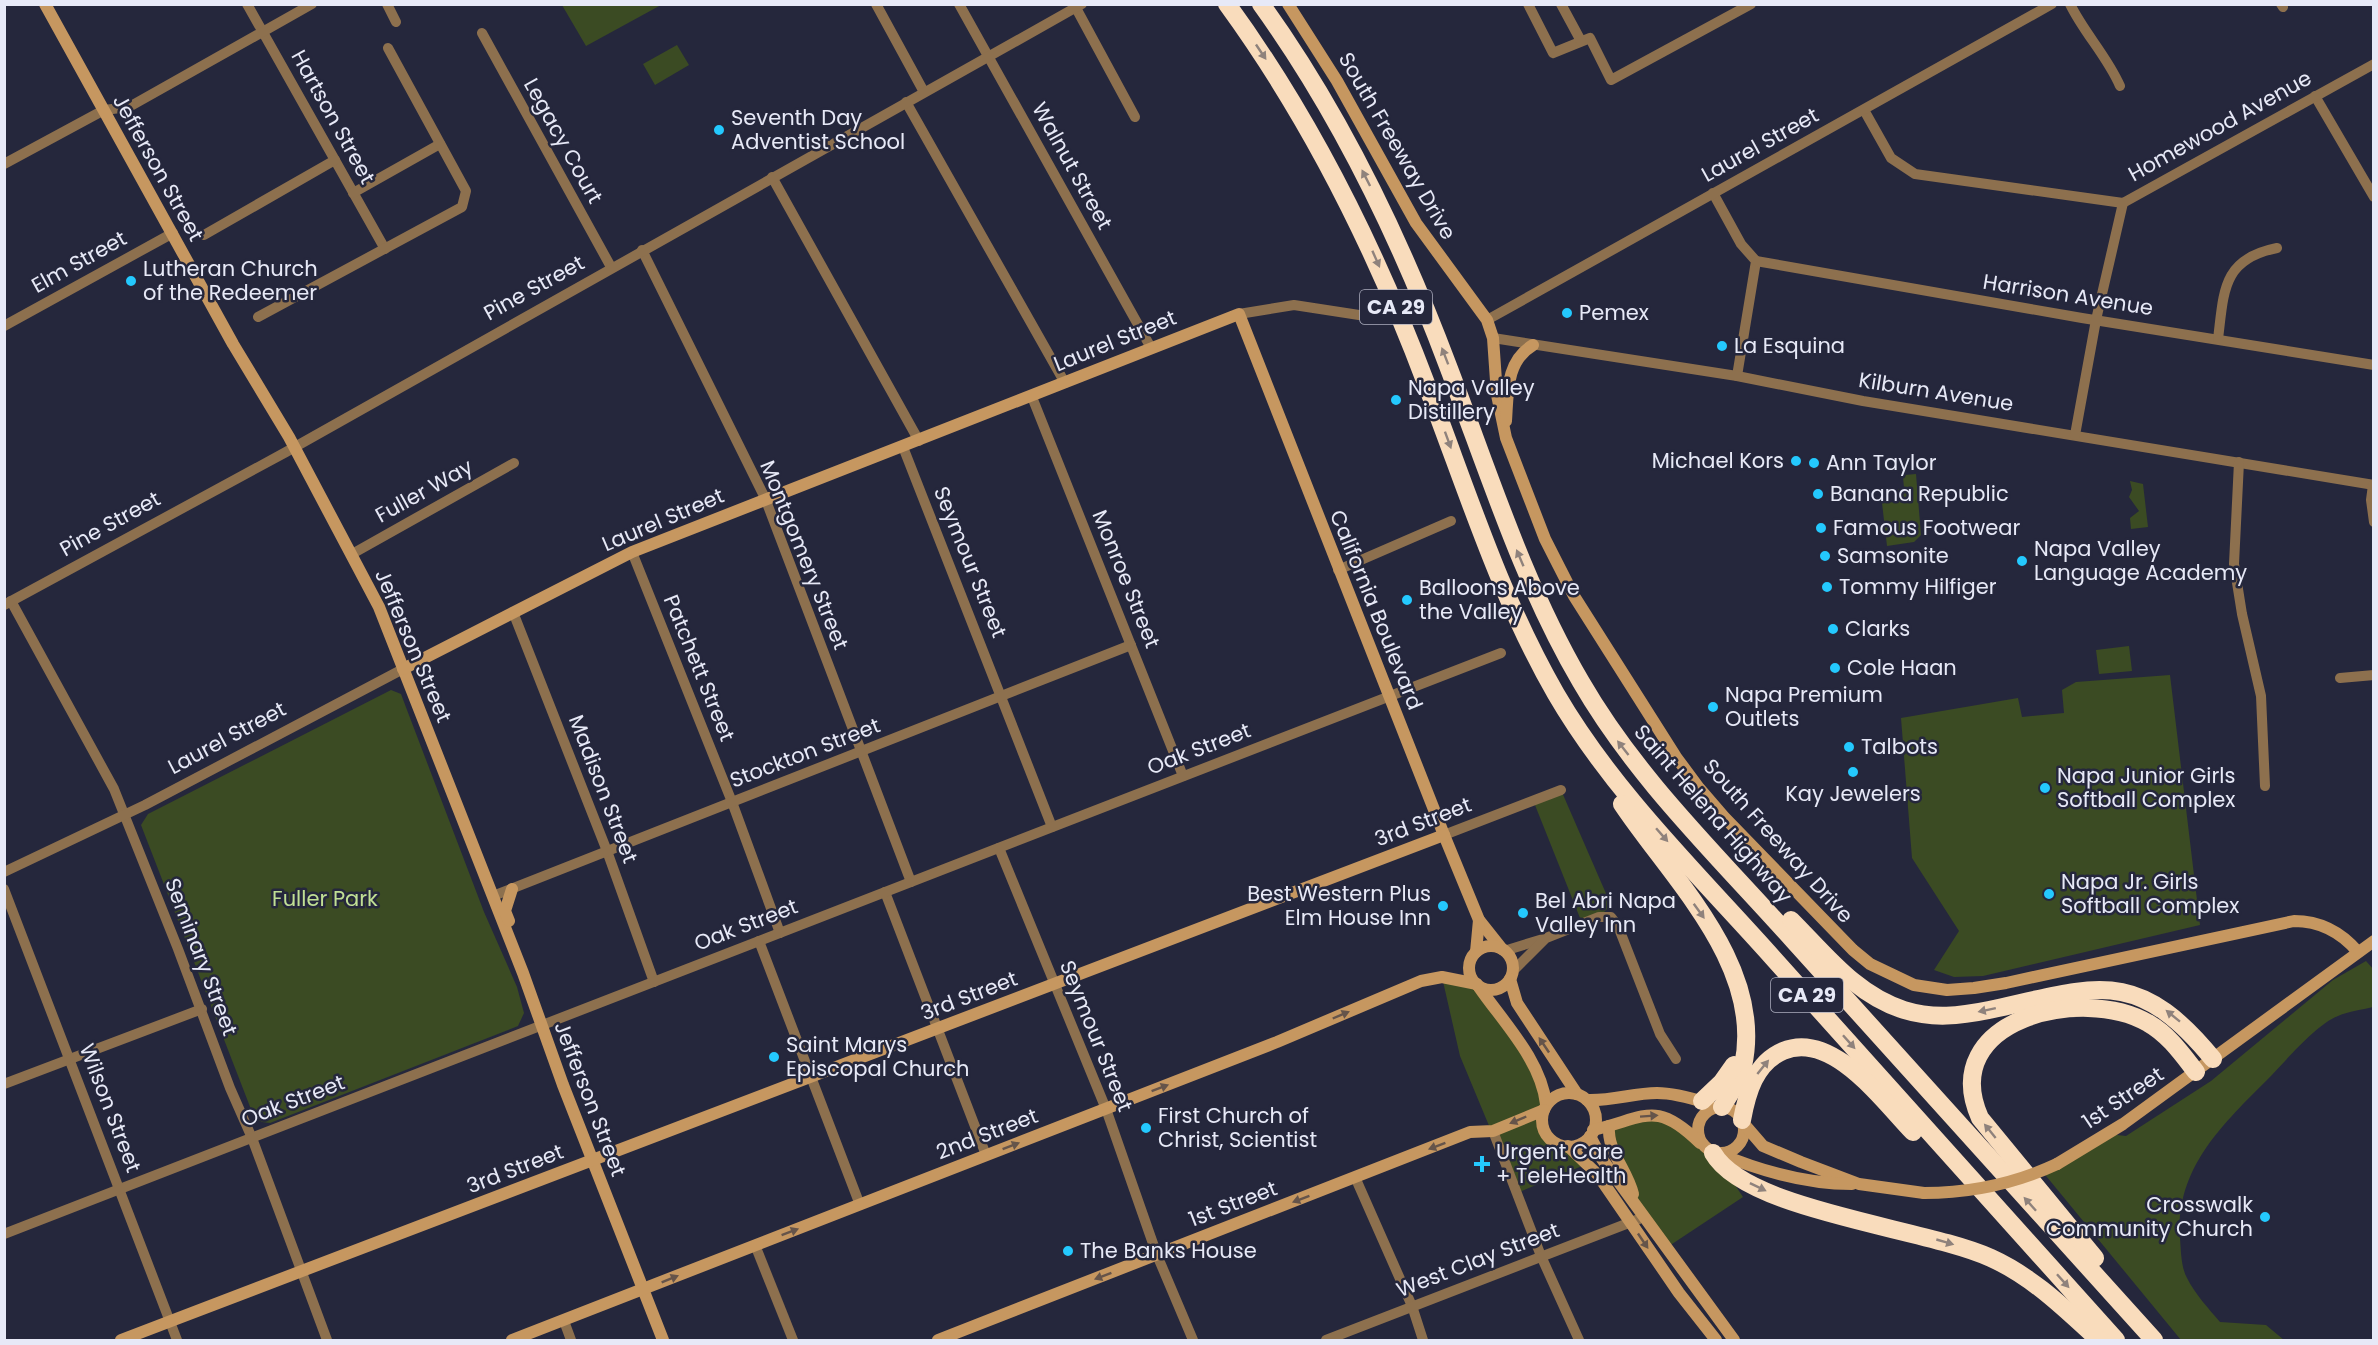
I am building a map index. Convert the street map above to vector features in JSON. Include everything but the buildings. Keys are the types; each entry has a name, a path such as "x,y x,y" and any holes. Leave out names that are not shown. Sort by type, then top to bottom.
{"highway":[{"name":"CA 29","path":"1227,4 1305,122 1372,250 1427,385 1493,563 1522,631 1558,696 1599,757 1641,810 2116,1341"},
{"name":"Saint Helena Highway","path":"1261,4 1337,123 1398,243 1441,346 1518,553 1547,620 1581,683 1620,744 1660,793 2156,1341"},
{"path":"1522,631 1563,718 1721,943 1740,996 1744,1048 1722,1082 1714,1105"},
{"path":"1660,793 1845,975 1880,1001 1917,1014 1944,1017 2073,992 2113,990 2131,993 2165,1009 2194,1036 2213,1059"},
{"path":"2156,1341 2050,1202 1985,1126 1973,1100 1973,1076 1982,1052 1993,1037 2008,1025 2038,1014 2088,1008 2108,1008 2148,1023 2164,1035 2196,1072"},
{"path":"1743,1122 1751,1085 1767,1061 1793,1048 1823,1051 1851,1068 2038,1254"},
{"path":"1711,1150 1723,1167 1741,1179 1793,1201 1945,1241 1990,1257 2028,1278 2099,1341"}],"street":[{"name":"Jefferson Street","path":"45,4 293,447 379,607 493,896 663,1341"},
{"name":"Hartson Street","path":"247,4 385,249"},
{"path":"4,164 104,110 129,107 312,4"},
{"path":"387,4 396,22"},
{"path":"876,4 924,92"},
{"name":"Walnut Street","path":"959,4 1150,346"},
{"name":"South Freeway Drive","path":"1288,4 1337,81 1416,223 1487,320 1493,338 1497,396 1506,438 1530,502 1562,574 1676,757 1724,817 1821,920 1870,964 1914,985 1947,990 1974,988 2006,984 2294,921 2312,921 2326,927 2349,942 2358,952"},
{"path":"1528,4 1553,53 1590,38 1611,80 1751,4"},
{"path":"1561,4 1581,41"},
{"name":"Laurel Street","path":"1487,320 2052,4"},
{"path":"2070,4 2082,29 2111,66 2120,86"},
{"path":"1079,6 1135,117"},
{"name":"Pine Street","path":"8,603 293,447 1079,6"},
{"name":"Legacy Court","path":"482,33 611,267"},
{"path":"258,316 462,207 466,191 388,48"},
{"name":"Homewood Avenue","path":"1864,110 1891,158 1915,174 2123,203 2373,64"},
{"path":"2315,96 2373,197"},
{"path":"906,102 1065,383"},
{"path":"353,193 440,144"},
{"path":"204,235 334,160"},
{"path":"772,177 919,441"},
{"path":"1713,193 1741,244 1756,261 1737,376"},
{"path":"2075,435 2096,320 2123,203"},
{"name":"Elm Street","path":"4,326 172,233"},
{"path":"2218,339 2229,274 2260,252 2277,248"},
{"name":"Montgomery Street","path":"642,250 765,498 910,882"},
{"name":"Harrison Avenue","path":"1756,261 2373,365"},
{"name":"Laurel Street","path":"4,872 124,814 632,552 765,498 919,441 1032,397 1150,346 1239,314 1294,305 1372,317"},
{"name":"California Boulevard","path":"1239,314 1338,570 1479,920 1503,950"},
{"name":"Kilburn Avenue","path":"1493,338 1737,376 1863,400 2373,485"},
{"path":"1506,438 1513,364 1522,351 1533,345"},
{"name":"Monroe Street","path":"1032,397 1183,776"},
{"name":"Seymour Street","path":"903,447 1052,827"},
{"path":"2239,462 2234,564 2242,614 2261,696 2265,786"},
{"name":"Fuller Way","path":"352,554 514,463"},
{"path":"2373,485 2370,500 2373,522"},
{"path":"1338,570 1451,521"},
{"name":"Patchett Street","path":"632,552 732,802 780,933"},
{"name":"Seminary Street","path":"8,603 114,789 202,1009 230,1088 252,1138 327,1341"},
{"name":"Madison Street","path":"513,612 607,851 654,982"},
{"name":"Stockton Street","path":"493,896 1131,645"},
{"name":"Oak Street","path":"4,1233 121,1190 1501,653"},
{"path":"2340,678 2373,675"},
{"name":"3rd Street","path":"121,1341 1561,790"},
{"name":"Seymour Street","path":"999,848 1106,1109 1158,1255 1193,1341"},
{"path":"512,889 505,911 518,942 515,953"},
{"name":"Wilson Street","path":"4,890 177,1341"},
{"path":"885,892 986,1155"},
{"path":"1503,950 1546,938 1599,917 1605,916 1616,921 1660,1034 1676,1059"},
{"name":"California Boulevard","path":"1476,952 1479,920"},
{"path":"1478,986 1498,988 1546,938"},
{"path":"759,941 860,1204"},
{"name":"1st Street","path":"1592,1133 1652,1114 1674,1120 1711,1150 1740,1162 1820,1184 1859,1184 1924,1193 1962,1191 1999,1185 2057,1164 2116,1129 2373,941"},
{"path":"1716,1341 1660,1266 1598,1175 1568,1146 1552,1141 1546,1134 1542,1118 1545,1107 1545,1090 1536,1069 1472,979 1469,965 1476,952 1489,946 1503,950 1511,958 1511,975 1517,1003 1594,1111 1592,1133 1602,1159 1734,1341"},
{"name":"2nd Street","path":"512,1341 1277,1042 1421,981 1442,977 1478,986"},
{"path":"4,1084 202,1009"},
{"name":"1st Street","path":"1582,1097 1611,1101 1655,1093 1733,1110 1763,1146 1859,1184"},
{"path":"1545,1107 1561,1094 1582,1097"},
{"path":"1714,1105 1699,1121 1698,1136 1711,1150 1734,1150 1739,1144 1743,1122"},
{"name":"1st Street","path":"938,1341 1470,1132 1493,1131 1545,1107"},
{"path":"1609,1126 1610,1146 1630,1183 1635,1203"},
{"path":"1493,1131 1541,1256 1579,1341"},
{"path":"1568,1146 1580,1144 1592,1133"},
{"path":"1355,1178 1412,1306 1423,1341"},
{"name":"West Clay Street","path":"1326,1341 1645,1217"},
{"path":"755,1245 793,1341"},
{"path":"1660,1266 1670,1269 1691,1299 1698,1294"},
{"path":"564,1321 571,1341"}],"green space":[{"path":"562,5 661,5 586,46"},
{"path":"677,45 689,65 655,85 643,64"},
{"path":"1916,474 1921,535 1914,542 1887,546 1882,503 1895,502 1899,496 1898,489 1904,488 1903,477"},
{"path":"2130,481 2143,484 2148,527 2131,529 2130,518 2139,511 2129,497 2132,490"},
{"path":"2129,646 2132,671 2099,674 2096,650"},
{"name":"Napa Junior Girls Softball Complex","path":"2170,675 2200,925 1983,976 1954,977 1934,970 1959,931 1912,858 1901,718 2018,698 2022,717 2064,713 2062,690 2076,682"},
{"name":"Fuller Park","path":"391,690 401,694 484,912 517,987 524,1013 518,1026 270,1123 262,1122 254,1117 141,825 148,814"},
{"path":"1561,790 1611,905 1599,917 1582,923 1533,800"},
{"path":"2366,961 2374,970 2373,1007 2338,1016 2320,1027 2234,1114 2218,1132 2193,1170 2180,1213 2182,1264 2185,1274 2202,1301 2220,1322 2266,1325 2284,1340 2181,1340 2042,1171 2108,1134 2126,1136 2211,1081 2333,980"},
{"path":"1442,977 1477,985 1536,1069 1544,1110 1543,1127 1546,1134 1552,1141 1568,1146 1587,1164 1517,1193 1460,1056"},
{"path":"1652,1114 1685,1128 1723,1167 1743,1197 1666,1248 1635,1203 1608,1138 1619,1121"}],"place":[{"name":"Seventh Day Adventist School","path":"719,130"},
{"name":"Lutheran Church of the Redeemer","path":"131,281"},
{"name":"Pemex","path":"1567,313"},
{"name":"La Esquina","path":"1722,346"},
{"name":"Napa Valley Distillery","path":"1396,400"},
{"name":"Michael Kors","path":"1796,461"},
{"name":"Ann Taylor","path":"1814,463"},
{"name":"Banana Republic","path":"1818,494"},
{"name":"Famous Footwear","path":"1821,528"},
{"name":"Samsonite","path":"1825,556"},
{"name":"Napa Valley Language Academy","path":"2022,561"},
{"name":"Tommy Hilfiger","path":"1827,587"},
{"name":"Balloons Above the Valley","path":"1407,600"},
{"name":"Clarks","path":"1833,629"},
{"name":"Cole Haan","path":"1835,668"},
{"name":"Napa Premium Outlets","path":"1713,707"},
{"name":"Talbots","path":"1849,747"},
{"name":"Kay Jewelers","path":"1853,772"},
{"name":"Napa Junior Girls Softball Complex","path":"2045,788"},
{"name":"Napa Jr. Girls Softball Complex","path":"2049,894"},
{"name":"Best Western Plus Elm House Inn","path":"1443,906"},
{"name":"Bel Abri Napa Valley Inn","path":"1523,913"},
{"name":"Saint Marys Episcopal Church","path":"774,1057"},
{"name":"First Church of Christ, Scientist","path":"1146,1128"},
{"name":"Urgent Care + TeleHealth","path":"1482,1164"},
{"name":"Crosswalk Community Church","path":"2265,1217"},
{"name":"The Banks House","path":"1068,1251"}]}
